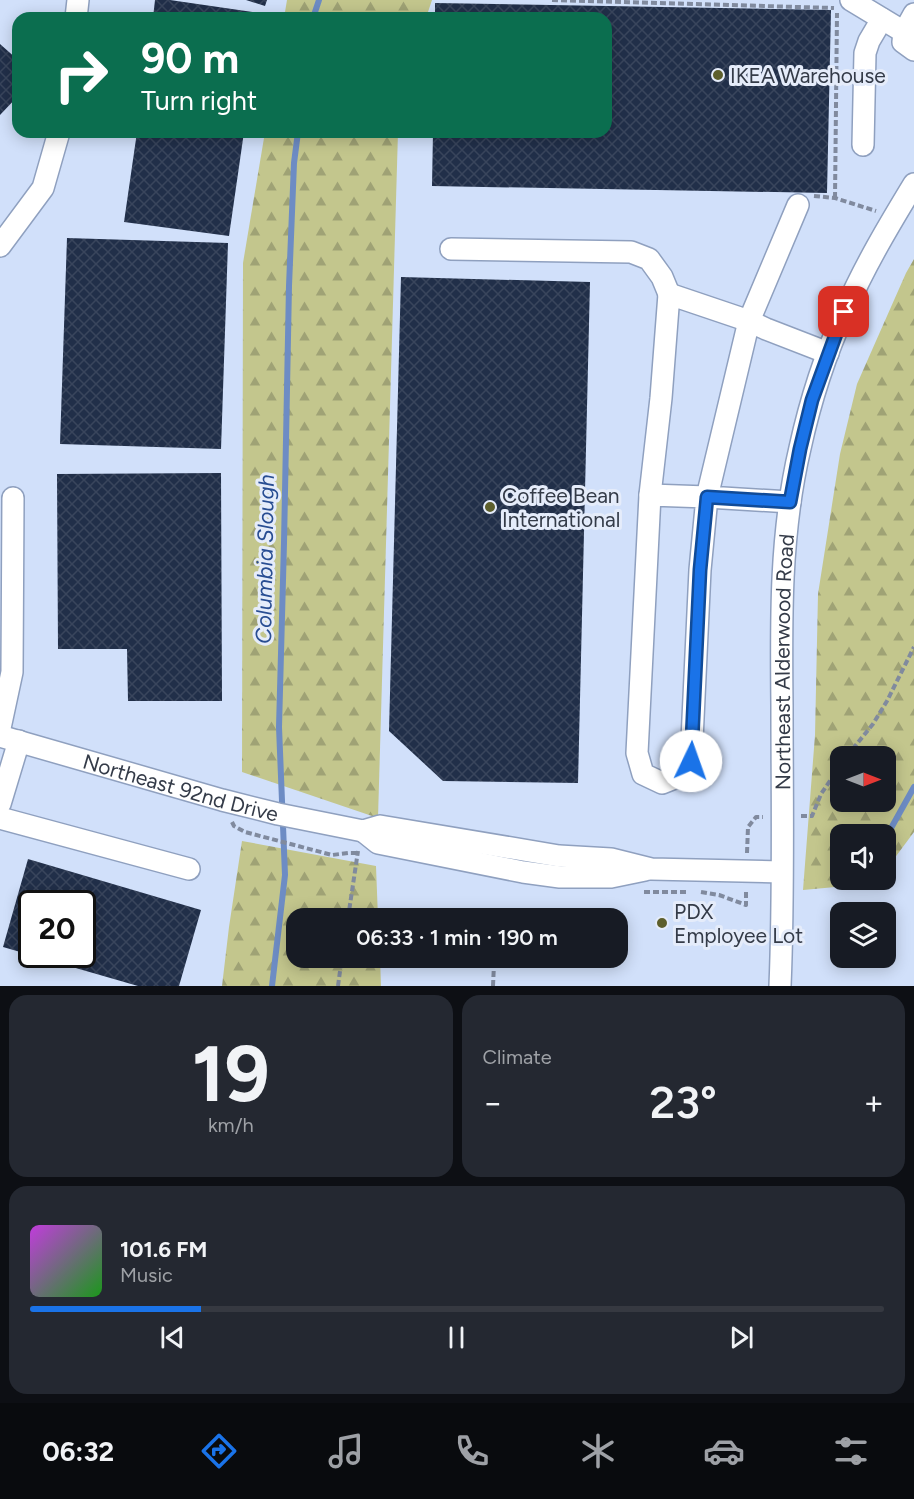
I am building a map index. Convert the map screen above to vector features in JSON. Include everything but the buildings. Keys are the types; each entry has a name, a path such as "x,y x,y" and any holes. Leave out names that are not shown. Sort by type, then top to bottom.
{"street":[{"path":"851,0 882,19 911,32"},
{"path":"863,145 865,53 882,19"},
{"path":"0,246 43,188 57,138"},
{"name":"Northeast Alderwood Road","path":"780,986 782,594 783,559 790,502 812,400 828,353 862,274 914,184"},
{"path":"451,249 631,252 649,259 662,277 669,294 661,398 650,495 637,753 644,774 662,783 677,777 691,761 700,570 707,497 749,321 798,205"},
{"path":"669,294 749,321 828,353"},
{"path":"650,495 790,502"},
{"path":"0,728 12,672 13,498"},
{"path":"0,804 9,739"},
{"name":"Northeast 92nd Drive","path":"9,739 222,800 352,830 380,826 559,856 611,859 651,868 782,872"},
{"path":"0,818 189,870"}],"path":[{"path":"552,0 831,7 837,9 835,198"},
{"path":"798,205 801,194 835,198 894,216"},
{"path":"855,746 873,724 914,647"},
{"path":"812,816 821,794 830,781"},
{"path":"222,800 234,826 245,832 332,855 357,853"},
{"path":"349,908 357,853 352,830"},
{"path":"338,986 340,968"},
{"path":"493,986 494,968"}],"green space":[{"path":"287,0 432,0 428,12 285,12"},
{"path":"264,138 398,138 378,818 242,772 243,263"},
{"path":"914,259 914,832 896,856 896,824 830,824 830,888 803,890 815,735 818,594 840,454 857,384"},
{"path":"242,841 376,866 378,908 286,908 286,968 380,968 381,986 222,986"}],"waterway":[{"name":"Columbia Slough","path":"315,12 319,0"},
{"name":"Columbia Slough","path":"272,986 285,875 279,727 289,286 294,163 297,138"},
{"path":"893,824 914,787"}],"place":[{"name":"IKEA Warehouse","path":"718,75"},
{"name":"Coffee Bean International","path":"490,507"},
{"name":"PDX Employee Lot","path":"662,923"}],"route":[{"path":"691,761 700,570 707,497 790,502 812,400 844,312"}]}
